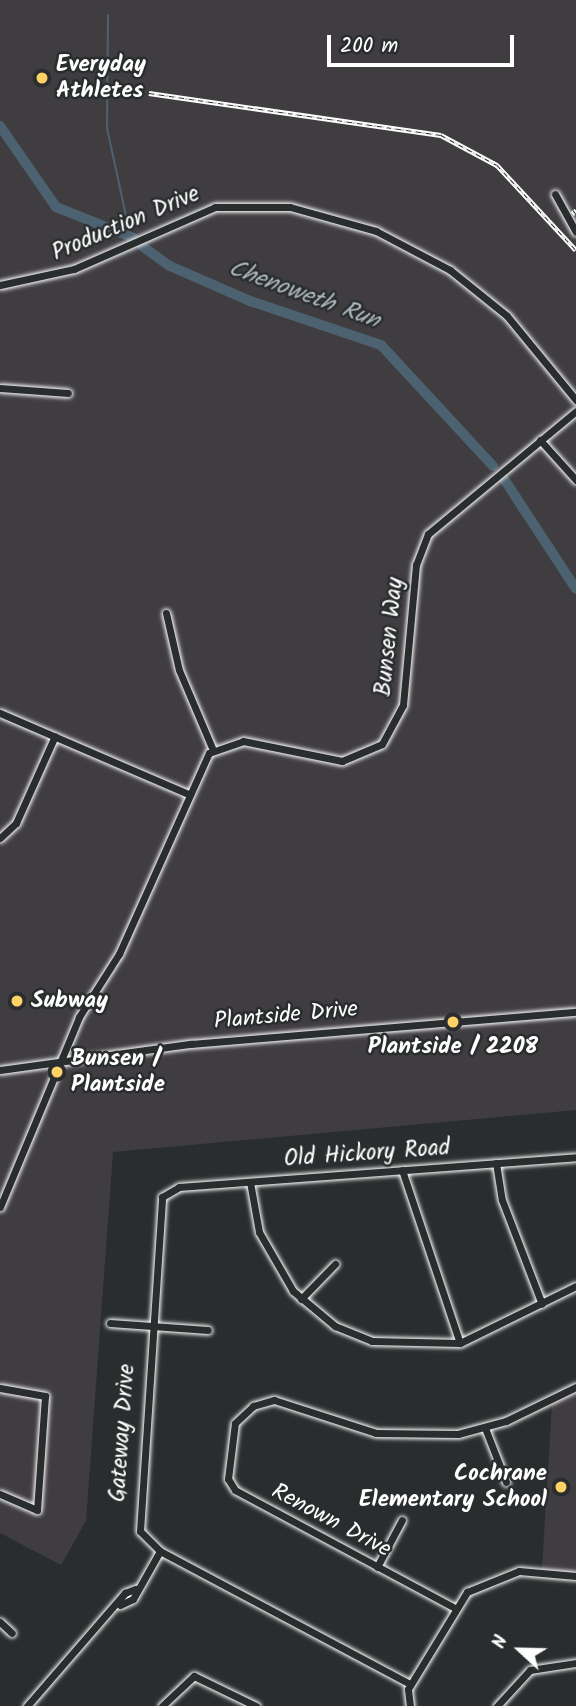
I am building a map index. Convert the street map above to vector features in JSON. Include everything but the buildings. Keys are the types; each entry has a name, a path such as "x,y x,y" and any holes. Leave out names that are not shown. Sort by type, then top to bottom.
{"street":[{"path":"555,194 576,232"},
{"name":"Production Drive","path":"0,285 74,270 215,208 290,207 376,231 450,270 507,316 576,400"},
{"path":"0,388 68,393"},
{"name":"Bunsen Way","path":"213,750 243,741 342,761 382,744 403,705 423,544 438,521 576,411"},
{"path":"540,440 576,480"},
{"path":"0,1207 79,1017 119,954 188,794 213,750 171,646 166,613"},
{"path":"0,713 188,794"},
{"path":"0,838 16,823 55,736"},
{"name":"Plantside Drive","path":"0,1070 62,1060 576,1012"},
{"name":"Old Hickory Road","path":"163,1195 172,1188 576,1157"},
{"path":"496,1163 502,1200 542,1304"},
{"path":"402,1170 460,1343"},
{"path":"250,1182 268,1254 301,1299 335,1326 372,1341 460,1343 576,1286"},
{"name":"Gateway Drive","path":"163,1195 150,1325 137,1520 160,1551 410,1684"},
{"path":"301,1299 335,1264"},
{"path":"110,1322 208,1330"},
{"path":"506,1482 485,1428 576,1387"},
{"path":"0,1388 45,1396 37,1510 0,1494"},
{"name":"Renown Drive","path":"453,1607 235,1490 228,1479 230,1444 243,1413 274,1400 376,1433 427,1436 485,1428"},
{"path":"377,1567 402,1520"},
{"path":"27,1706 120,1605 125,1593 135,1589 160,1551"},
{"path":"410,1706 410,1684 453,1607 498,1575 576,1576"},
{"path":"0,1622 12,1633"},
{"path":"498,1706 530,1670 576,1663"},
{"path":"162,1706 198,1676 256,1706"}],"shaded area":[{"path":"0,0 576,0 576,1110 113,1152 86,1521 61,1565 0,1533"},
{"name":"Cochrane Elementary School","path":"576,1392 576,1573 542,1569 552,1405"}],"waterway":[{"path":"108,15 107,128 130,234"},
{"name":"Chenoweth Run","path":"0,126 56,207 134,238"},
{"name":"Chenoweth Run","path":"142,246 170,266 250,301 381,345 493,466"},
{"name":"Chenoweth Run","path":"504,479 576,589"}],"railway":[{"path":"149,93 441,135 497,165 576,250"},
{"path":"573,210 576,214"}],"place":[{"name":"Everyday Athletes","path":"42,78"},
{"name":"Subway","path":"17,1001"},
{"name":"Plantside / 2208","path":"453,1022"},
{"name":"Bunsen / Plantside","path":"57,1072"},
{"name":"Cochrane Elementary School","path":"561,1487"}]}
